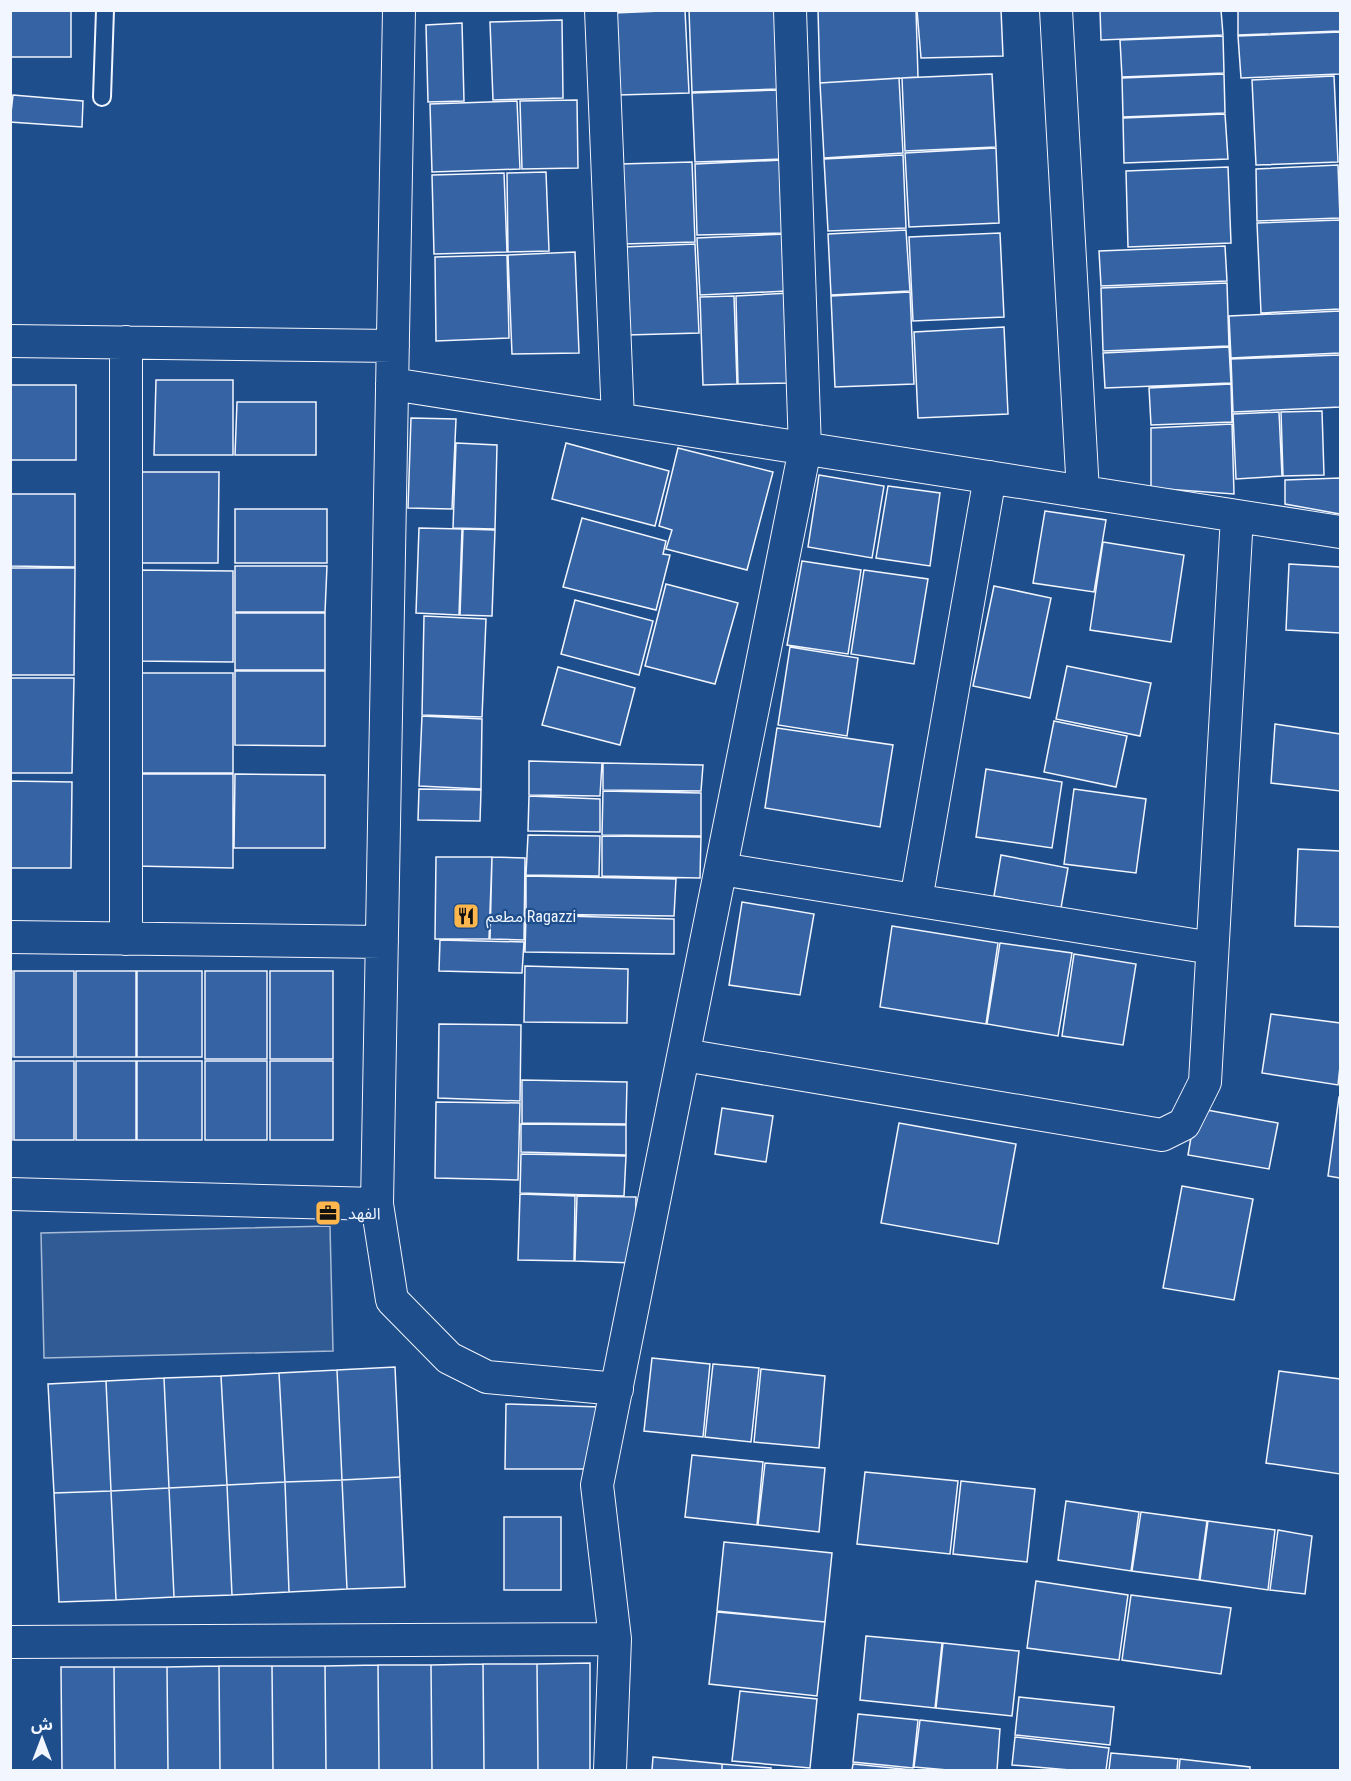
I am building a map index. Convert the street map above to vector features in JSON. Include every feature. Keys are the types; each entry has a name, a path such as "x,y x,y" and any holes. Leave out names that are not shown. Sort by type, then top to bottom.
{"street":[{"path":"399,10 377,1204 392,1299 449,1358 487,1377 617,1389"},
{"path":"601,10 618,419"},
{"path":"610,1770 615,1639 597,1485 805,449 790,10"},
{"path":"1056,10 1083,492"},
{"path":"10,341 393,346"},
{"path":"126,342 126,939"},
{"path":"392,384 1341,532"},
{"path":"916,900 990,477"},
{"path":"684,1055 1162,1135 1184,1124 1205,1082 1237,516"},
{"path":"721,869 1212,948"},
{"path":"10,937 382,942"},
{"path":"10,1194 377,1204"},
{"path":"10,1642 615,1639"}],"lane":[{"path":"102,97 105,10"}],"shaded area":[{"path":"330,1226 333,1351 44,1358 41,1233"}],"building":[{"path":"10,10 71,10 71,57 10,57"},
{"path":"685,10 689,93 618,95 614,13"},
{"path":"689,10 777,10 780,89 692,92"},
{"path":"818,10 916,10 918,77 820,83"},
{"path":"917,10 1001,10 1003,56 921,58"},
{"path":"1100,10 1221,10 1223,35 1101,40"},
{"path":"1238,10 1340,10 1340,31 1238,35"},
{"path":"562,20 563,98 493,100 490,22"},
{"path":"462,23 464,101 428,102 426,25"},
{"path":"1340,32 1340,74 1241,78 1238,36"},
{"path":"1223,36 1224,73 1122,77 1120,40"},
{"path":"992,74 996,147 905,151 902,78"},
{"path":"1224,74 1225,113 1123,117 1122,78"},
{"path":"1334,76 1338,162 1256,165 1252,80"},
{"path":"899,78 903,153 824,158 820,83"},
{"path":"780,90 783,159 695,162 692,93"},
{"path":"13,95 83,101 82,127 10,122"},
{"path":"577,100 578,168 522,169 520,101"},
{"path":"517,101 520,169 432,172 430,104"},
{"path":"1225,114 1228,159 1124,163 1123,118"},
{"path":"996,148 999,223 909,227 905,153"},
{"path":"903,155 906,228 828,231 824,159"},
{"path":"783,160 786,233 697,235 695,164"},
{"path":"692,162 695,242 623,244 620,164"},
{"path":"1338,165 1340,218 1257,221 1256,169"},
{"path":"1228,167 1231,243 1128,247 1126,171"},
{"path":"546,172 549,251 508,252 507,173"},
{"path":"504,173 507,252 434,254 432,175"},
{"path":"1340,220 1340,309 1261,313 1257,223"},
{"path":"906,230 910,291 831,295 828,234"},
{"path":"1000,233 1004,317 913,321 909,237"},
{"path":"786,234 787,291 700,295 697,238"},
{"path":"695,244 699,333 627,335 623,247"},
{"path":"1225,246 1227,281 1101,286 1099,251"},
{"path":"575,252 579,353 512,354 508,255"},
{"path":"507,255 509,338 436,341 435,257"},
{"path":"1227,283 1229,346 1103,351 1101,288"},
{"path":"910,292 914,384 835,387 831,296"},
{"path":"790,293 792,383 738,384 736,296"},
{"path":"734,296 737,384 703,385 700,297"},
{"path":"1340,311 1340,353 1231,358 1229,316"},
{"path":"1004,327 1008,414 918,418 914,332"},
{"path":"1229,347 1231,383 1105,388 1103,353"},
{"path":"1340,355 1340,407 1233,412 1231,359"},
{"path":"156,380 233,380 233,455 154,455"},
{"path":"1231,384 1232,422 1151,425 1149,388"},
{"path":"10,385 76,385 76,460 10,460"},
{"path":"237,402 316,402 316,455 235,455"},
{"path":"1322,411 1324,475 1283,476 1281,412"},
{"path":"1279,412 1282,476 1236,479 1233,414"},
{"path":"411,418 456,419 452,509 408,508"},
{"path":"1232,424 1234,494 1151,488 1151,428"},
{"path":"456,443 497,445 495,529 453,528"},
{"path":"566,443 669,471 655,526 552,499"},
{"path":"678,448 773,472 747,570 666,549 672,530 659,526"},
{"path":"136,472 219,472 218,563 135,563"},
{"path":"819,475 884,486 872,558 808,547"},
{"path":"1340,478 1340,514 1285,504 1285,480"},
{"path":"888,486 940,493 930,566 876,558"},
{"path":"10,494 75,494 75,567 10,566"},
{"path":"235,509 327,509 327,563 235,563"},
{"path":"1045,511 1106,520 1094,592 1033,583"},
{"path":"582,518 666,541 663,554 670,555 656,610 563,587"},
{"path":"419,528 462,529 459,615 416,613"},
{"path":"463,529 495,530 492,616 460,615"},
{"path":"1103,542 1184,555 1171,642 1090,630"},
{"path":"802,561 861,570 848,654 787,645"},
{"path":"1289,564 1340,567 1340,633 1286,630"},
{"path":"235,566 327,566 325,612 235,612"},
{"path":"10,568 75,568 74,675 10,675"},
{"path":"135,570 233,571 233,662 135,661"},
{"path":"864,570 928,579 914,664 851,654"},
{"path":"666,584 738,603 715,684 645,666"},
{"path":"994,586 1051,598 1030,698 973,686"},
{"path":"575,600 653,621 639,675 561,654"},
{"path":"235,613 325,613 325,670 235,670"},
{"path":"424,616 486,619 482,717 422,715"},
{"path":"790,647 858,658 847,736 778,725"},
{"path":"1067,666 1151,683 1140,736 1056,719"},
{"path":"558,667 635,688 620,745 542,725"},
{"path":"235,671 325,671 325,746 235,745"},
{"path":"135,673 233,673 233,773 135,773"},
{"path":"10,678 74,678 72,773 10,773"},
{"path":"422,716 482,719 481,789 419,786"},
{"path":"1054,721 1127,736 1116,787 1044,772"},
{"path":"1275,724 1340,734 1340,791 1271,783"},
{"path":"777,728 893,745 880,827 765,808"},
{"path":"529,761 602,763 600,796 529,795"},
{"path":"603,763 703,765 701,791 603,790"},
{"path":"986,769 1062,782 1052,848 976,837"},
{"path":"135,774 233,774 233,868 135,866"},
{"path":"235,774 325,775 325,848 234,848"},
{"path":"10,781 72,782 71,868 10,868"},
{"path":"419,789 481,790 480,821 418,820"},
{"path":"1074,789 1146,799 1136,873 1064,864"},
{"path":"603,791 701,793 701,836 602,835"},
{"path":"529,796 600,799 600,832 528,831"},
{"path":"528,835 600,836 599,876 526,875"},
{"path":"602,836 701,837 700,878 602,876"},
{"path":"1298,849 1340,851 1340,927 1295,926"},
{"path":"1001,855 1068,868 1061,908 994,896"},
{"path":"436,857 492,857 489,939 435,939"},
{"path":"492,857 525,858 524,940 490,939"},
{"path":"526,876 676,879 674,916 526,914"},
{"path":"742,902 814,914 800,995 729,985"},
{"path":"526,915 674,919 674,954 525,952"},
{"path":"892,926 998,943 986,1024 880,1007"},
{"path":"440,940 524,942 522,973 439,971"},
{"path":"1000,943 1072,953 1058,1036 987,1024"},
{"path":"1074,954 1136,964 1123,1045 1062,1036"},
{"path":"525,966 628,969 627,1023 524,1022"},
{"path":"10,971 12,971 12,1057 10,1057"},
{"path":"14,971 74,971 74,1057 14,1057"},
{"path":"76,971 136,971 136,1057 76,1057"},
{"path":"137,971 202,971 202,1057 137,1057"},
{"path":"205,971 267,971 267,1059 205,1059"},
{"path":"270,971 333,971 333,1059 270,1059"},
{"path":"1271,1014 1340,1023 1338,1085 1262,1073"},
{"path":"439,1024 521,1025 520,1101 438,1098"},
{"path":"10,1061 12,1061 12,1140 10,1140"},
{"path":"14,1061 74,1061 74,1140 14,1140"},
{"path":"76,1061 136,1061 136,1140 76,1140"},
{"path":"137,1061 202,1061 202,1140 137,1140"},
{"path":"205,1061 267,1061 267,1140 205,1140"},
{"path":"270,1061 333,1061 333,1140 270,1140"},
{"path":"522,1080 627,1082 626,1124 522,1123"},
{"path":"1340,1097 1340,1178 1328,1176"},
{"path":"436,1102 520,1103 518,1180 435,1178"},
{"path":"722,1108 773,1116 766,1162 715,1154"},
{"path":"1196,1108 1278,1123 1269,1169 1188,1155"},
{"path":"899,1123 1016,1144 998,1244 881,1223"},
{"path":"521,1124 626,1125 626,1155 521,1152"},
{"path":"521,1154 626,1156 624,1196 520,1193"},
{"path":"1182,1186 1253,1199 1234,1300 1163,1288"},
{"path":"520,1194 575,1196 574,1261 518,1260"},
{"path":"577,1196 636,1197 635,1263 575,1261"},
{"path":"652,1358 710,1364 703,1437 644,1431"},
{"path":"713,1364 759,1368 751,1442 705,1437"},
{"path":"395,1367 400,1477 342,1480 337,1370"},
{"path":"761,1369 825,1376 819,1448 754,1442"},
{"path":"337,1370 342,1480 285,1482 279,1373"},
{"path":"1279,1371 1340,1379 1340,1474 1266,1463"},
{"path":"279,1373 285,1482 227,1485 221,1376"},
{"path":"221,1376 227,1485 169,1488 164,1378"},
{"path":"164,1378 169,1488 111,1491 106,1381"},
{"path":"106,1381 111,1491 54,1493 48,1384"},
{"path":"506,1404 600,1407 592,1469 505,1469"},
{"path":"692,1455 763,1462 757,1525 685,1517"},
{"path":"765,1463 825,1468 819,1532 758,1525"},
{"path":"865,1472 958,1481 950,1554 857,1544"},
{"path":"400,1477 405,1587 347,1589 342,1480"},
{"path":"342,1480 347,1589 289,1592 285,1482"},
{"path":"961,1481 1035,1489 1027,1562 953,1554"},
{"path":"285,1482 289,1592 232,1595 227,1485"},
{"path":"227,1485 232,1595 174,1597 169,1488"},
{"path":"169,1488 174,1597 116,1600 111,1491"},
{"path":"111,1491 116,1600 59,1602 54,1493"},
{"path":"1066,1501 1139,1512 1131,1571 1058,1560"},
{"path":"1141,1512 1207,1521 1199,1580 1132,1571"},
{"path":"504,1517 561,1517 561,1590 504,1590"},
{"path":"1208,1521 1275,1530 1268,1590 1200,1580"},
{"path":"1278,1530 1312,1536 1305,1594 1270,1590"},
{"path":"724,1542 832,1553 825,1622 717,1611"},
{"path":"1036,1581 1128,1595 1119,1660 1027,1648"},
{"path":"1131,1595 1231,1608 1221,1674 1122,1660"},
{"path":"717,1612 825,1622 817,1696 709,1684"},
{"path":"866,1636 942,1643 935,1708 860,1700"},
{"path":"943,1643 1019,1651 1012,1716 936,1708"},
{"path":"590,1663 590,1770 538,1770 537,1664"},
{"path":"483,1664 537,1664 538,1770 484,1770"},
{"path":"483,1664 484,1770 432,1770 431,1665"},
{"path":"378,1665 431,1665 432,1770 379,1770"},
{"path":"378,1665 379,1770 326,1770 325,1666"},
{"path":"219,1666 272,1666 273,1770 220,1770"},
{"path":"219,1666 220,1770 168,1770 167,1667"},
{"path":"272,1666 325,1666 326,1770 273,1770"},
{"path":"61,1667 114,1667 115,1770 62,1770"},
{"path":"114,1667 167,1667 168,1770 115,1770"},
{"path":"740,1691 817,1699 810,1768 732,1761"},
{"path":"1019,1697 1114,1707 1110,1745 1015,1735"},
{"path":"858,1714 918,1720 913,1768 853,1762"},
{"path":"920,1720 1000,1729 997,1770 914,1767"},
{"path":"1015,1737 1109,1748 1106,1770 1070,1770 1012,1765"},
{"path":"1111,1753 1178,1759 1177,1770 1109,1770"},
{"path":"653,1757 722,1764 722,1770 652,1770"},
{"path":"1180,1759 1250,1767 1250,1770 1179,1770"},
{"path":"722,1764 771,1768 771,1770 722,1770"},
{"path":"853,1764 913,1770 852,1770"}],"place":[{"name":"مطعم Ragazzi","path":"466,916"},
{"name":"الفهد","path":"328,1213"}]}
